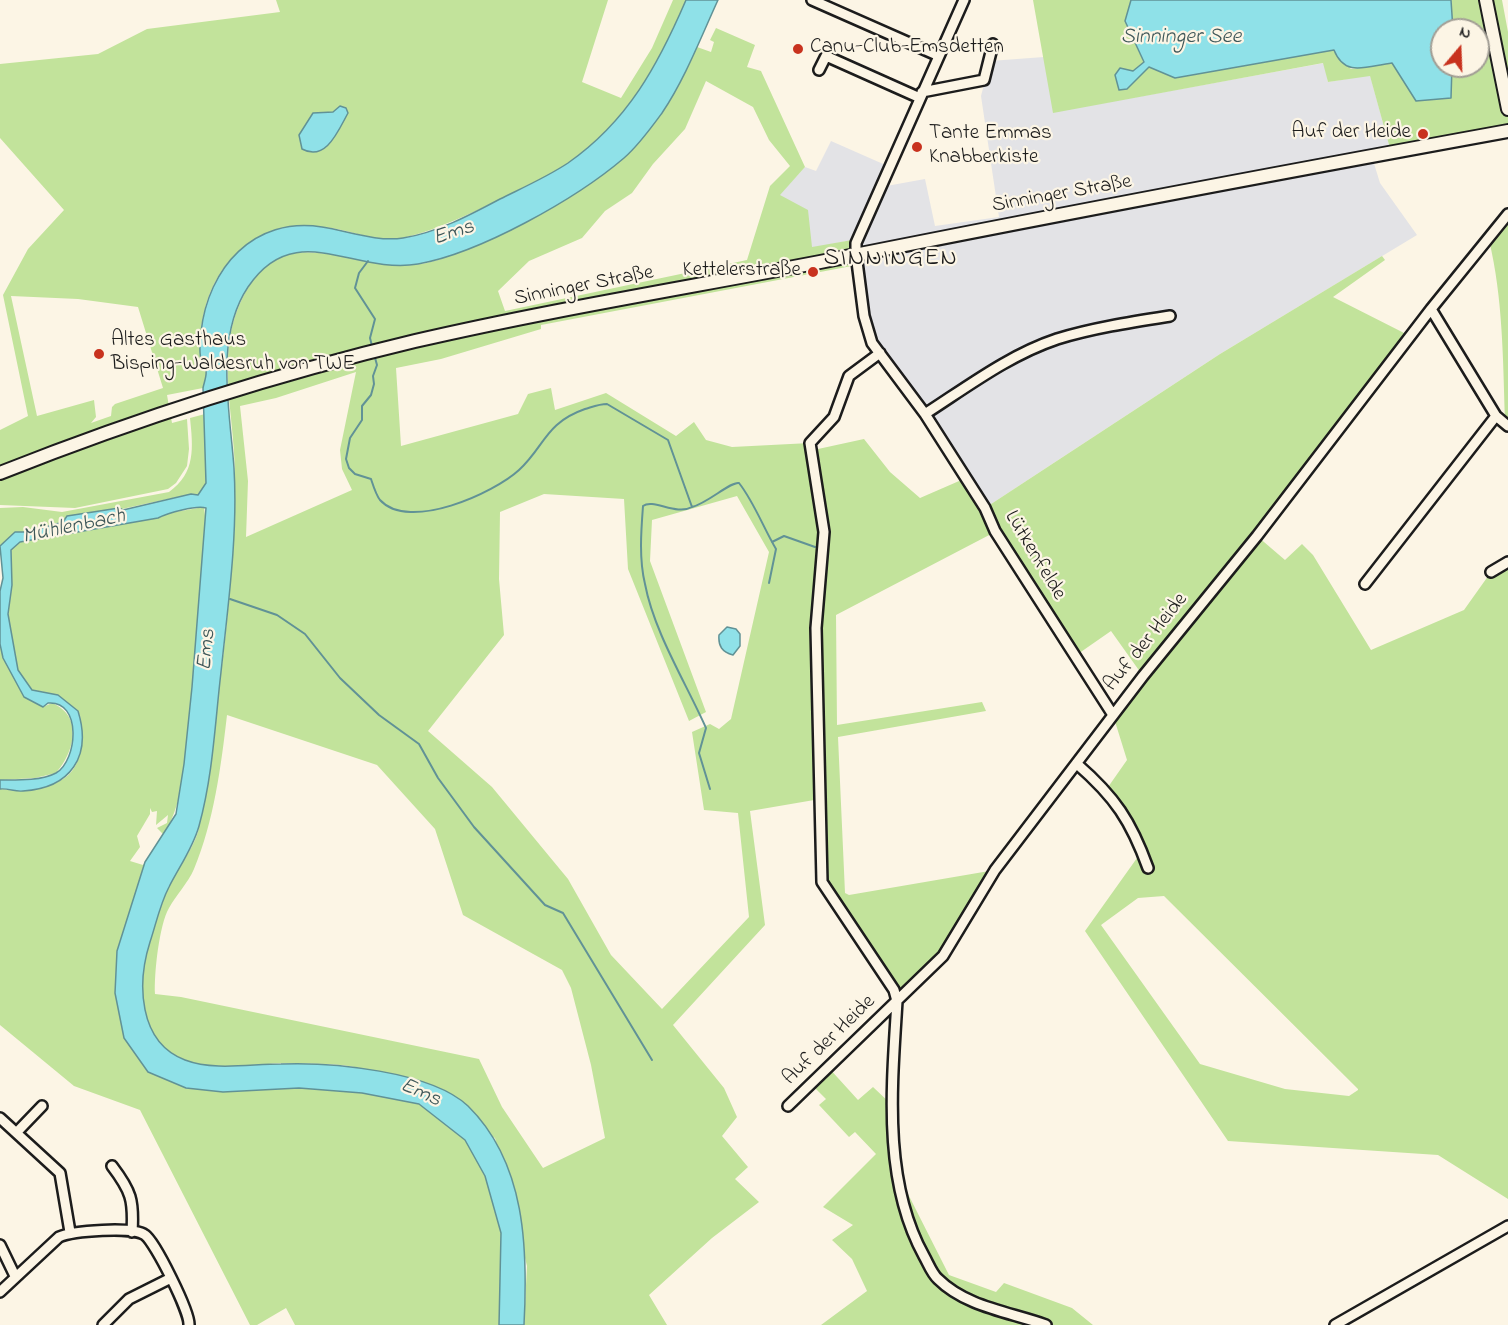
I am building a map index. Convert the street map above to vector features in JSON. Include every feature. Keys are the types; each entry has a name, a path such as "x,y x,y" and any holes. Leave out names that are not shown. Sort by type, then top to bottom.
{"main road":[{"path":"1486,0 1508,109"},
{"name":"Sinninger Straße","path":"0,473 109,430 263,381 392,347 856,254 1508,131"}],"street":[{"path":"812,0 939,56"},
{"path":"856,254 856,243 964,0"},
{"path":"819,70 826,56 921,95 984,80 993,44"},
{"name":"Auf der Heide","path":"788,1106 943,956 995,870 1113,715 1257,536 1431,309 1508,214"},
{"name":"Lütkenfelde","path":"856,254 864,316 872,343 925,414 985,508 995,531 1113,715"},
{"path":"1431,309 1496,416 1508,426"},
{"path":"925,414 1003,364 1056,340 1128,322 1170,316"},
{"name":"Auf der Heide","path":"880,353 849,376 834,417 810,444 824,532 816,628 822,882 894,990 897,1001 891,1104 900,1192 916,1242 936,1278 965,1299 1046,1325"},
{"path":"1365,584 1496,416"},
{"path":"1491,572 1508,562"},
{"path":"1077,764 1107,790 1134,831 1148,868"},
{"path":"17,1132 42,1106"},
{"path":"0,1118 60,1173 70,1232"},
{"path":"112,1166 130,1193 133,1206 132,1232"},
{"path":"1335,1325 1508,1226"},
{"path":"0,1292 58,1237 70,1232 139,1232 150,1240 171,1278 186,1310 189,1325"},
{"path":"0,1245 15,1276"},
{"path":"103,1325 129,1299 171,1278"}],"shaded area":[{"path":"1044,57 1054,112 1324,63 1328,82 1370,75 1391,152 1372,157 1380,183 1417,235 1220,354 985,508 872,343 852,240 812,248 779,195 805,167 816,171 831,141 890,167 881,187 925,179 935,226 999,217 981,96 990,61"}],"green space":[{"path":"276,0 608,0 582,82 621,98 652,48 673,0 686,0 652,69 624,110 589,147 554,172 457,220 403,238 383,239 333,228 298,227 276,231 256,239 239,252 224,267 205,307 201,336 206,373 203,388 167,395 172,423 187,419 189,449 187,466 176,483 168,489 75,508 0,505 0,430 28,416 3,295 28,249 64,210 0,138 0,64 98,54 147,29 280,12","holes":["11,296 78,299 138,307 163,388 115,404 112,407 111,416 91,423 96,417 94,400 37,416"]},
{"path":"1033,0 1131,0 1125,21 1145,65 1175,78 1334,50 1351,69 1392,63 1450,98 1451,78 1490,78 1490,18 1452,18 1451,0 1502,0 1508,32 1508,131 1391,152 1370,76 1328,82 1323,63 1053,113"},
{"path":"716,28 755,45 747,67 761,71 805,167 780,195 808,210 812,247 852,240 856,243 857,265 541,325 541,329 441,359 396,368 401,446 518,414 528,394 551,388 555,410 606,393 676,436 694,422 706,440 732,447 810,443 818,449 864,439 890,472 920,498 966,478 985,508 1220,354 1382,256 1385,260 1333,297 1410,336 1257,536 1285,560 1302,544 1313,555 1371,650 1464,610 1491,572 1508,562 1508,1199 1438,1155 1228,1141 1085,931 1142,851 1106,790 1127,760 1113,715 1143,676 1111,631 1075,656 995,532 836,615 837,725 982,702 986,711 838,737 845,893 849,895 995,870 943,956 897,1001 822,882 820,799 750,811 765,925 673,1025 724,1088 737,1117 722,1136 748,1167 735,1179 759,1202 712,1238 649,1295 667,1325 524,1325 527,1266 495,1138 365,1069 335,1064 292,1063 204,1066 173,1055 160,1044 150,1028 144,1010 144,969 147,949 159,910 169,885 195,840 200,822 222,669 231,567 235,459 229,401 229,345 235,318 246,291 265,265 277,257 294,253 334,255 396,265 412,265 439,260 464,249 663,111 697,47 711,52 714,42 710,40","holes":["706,81 753,107 769,140 790,166 770,186 747,260 505,311 498,291 529,261 582,238 605,211 632,193 653,164 685,129","356,372 340,450 342,469 352,490 246,537 248,481 240,406 276,398","544,494 624,499 628,569 689,721 706,712 650,561 652,520 737,496 769,552 731,719 719,729 710,724 692,732 704,810 738,813 749,917 662,1009 611,955 568,879 492,787 428,731 504,635 499,579 500,512","227,715 377,765 435,829 463,915 562,970 571,988 591,1065 605,1138 543,1168 502,1107 479,1059 181,997 155,994 156,963 162,926 169,908 191,874 201,851 212,813","1164,896 1358,1090 1349,1096 1285,1089 1200,1064 1101,925 1138,898"]},
{"path":"1508,214 1508,426 1505,420 1500,307 1489,240"},
{"path":"205,414 206,483 198,495 191,494 48,525 28,532 15,532 0,546 0,508 23,507 62,512 169,492 184,476 191,459 190,418"},
{"path":"204,507 206,524 186,756 181,789 164,835 157,828 167,823 168,815 156,825 157,811 152,812 150,808 150,814 137,836 140,847 130,861 143,865 145,862 134,902 124,1038 223,1092 299,1088 362,1093 419,1104 465,1140 485,1176 501,1233 499,1325 295,1325 286,1308 257,1325 250,1325 140,1110 74,1086 0,1025 0,789 19,791 64,779 78,761 81,749 80,715 44,692 32,690 18,670 8,614 12,585 11,550 20,542 158,518 169,513"},
{"path":"0,644 3,658 39,705 43,707 52,703 69,717 73,735 71,745 56,773 35,778 0,780"},
{"path":"828,1067 858,1100 873,1087 891,1104 900,1192 908,1194 949,1275 996,1292 1004,1283 1072,1308 1093,1325 821,1325 867,1291 852,1259 832,1240 853,1225 823,1207 876,1154 855,1132 849,1137 819,1105 826,1099 811,1084"}],"water":[{"path":"686,0 718,0 685,72 662,113 634,148 604,174 554,207 526,222 470,249 443,258 418,264 394,265 326,253 305,252 285,255 266,266 248,287 237,307 231,329 227,375 234,468 235,519 213,749 204,807 196,834 166,894 150,942 143,975 145,1010 158,1040 169,1051 185,1060 220,1066 302,1064 379,1071 430,1084 451,1094 468,1106 487,1129 502,1154 519,1208 525,1267 524,1325 499,1325 501,1233 485,1176 465,1140 419,1104 362,1093 299,1088 223,1092 186,1088 148,1072 124,1038 115,993 117,951 145,862 176,814 192,687 206,508 189,509 158,518 20,542 11,550 12,585 8,614 18,670 32,690 58,695 78,711 82,727 82,742 74,767 54,784 40,789 17,791 0,789 0,780 36,779 56,773 69,756 73,732 67,711 59,705 48,703 43,707 24,697 3,658 0,644 0,591 3,578 0,546 15,532 28,532 63,522 67,516 119,508 123,510 191,494 198,495 206,483 203,388 206,370 200,356 201,332 205,309 213,287 224,268 239,251 275,230 298,226 322,227 383,239 415,236 465,217 552,173 589,147 624,110 652,69"},
{"name":"Sinninger See","path":"1131,0 1451,0 1452,18 1430,18 1430,78 1452,78 1451,98 1416,101 1392,63 1366,68 1351,67 1339,59 1334,50 1175,78 1149,67 1127,89 1119,90 1115,75 1120,68 1133,71 1144,62 1125,21"},
{"path":"340,106 346,108 348,113 330,143 318,151 310,152 302,149 299,135 313,113 333,112"},
{"path":"727,627 736,629 740,634 740,646 733,655 723,650 719,642 719,635"}],"waterway":[{"path":"368,261 359,273 355,288 375,319 370,338 372,346"},
{"path":"374,354 377,365 373,376 374,384 371,395 362,406 362,420 350,438 346,459 349,468 355,474 371,479 380,500 393,509 410,512 430,511 451,506 491,489 519,470 561,421 598,405 607,404 668,440 692,507 679,510 653,504 643,506 642,565 649,602 656,620 671,657 706,728 699,753 710,789"},
{"path":"692,507 731,485 739,483 776,549 769,583"},
{"path":"772,542 784,536 815,547"},
{"path":"230,599 277,615 305,634 340,678 379,715 419,744 438,778 474,827 545,905 563,913 652,1060"}],"place":[{"name":"Canu-Club-Emsdetten","path":"798,49"},
{"name":"Auf der Heide","path":"1423,134"},
{"name":"Tante Emmas Knabberkiste","path":"917,147"},
{"name":"Kettelerstraße","path":"813,272"},
{"name":"Altes Gasthaus Bisping-Waldesruh von TWE","path":"99,354"}],"district":[{"name":"SINNINGEN","path":"891,260"}],"water label":[{"name":"Ems","path":"454,234"},
{"name":"Mühlenbach","path":"74,528"},
{"name":"Ems","path":"208,650"},
{"name":"Ems","path":"420,1094"}]}
